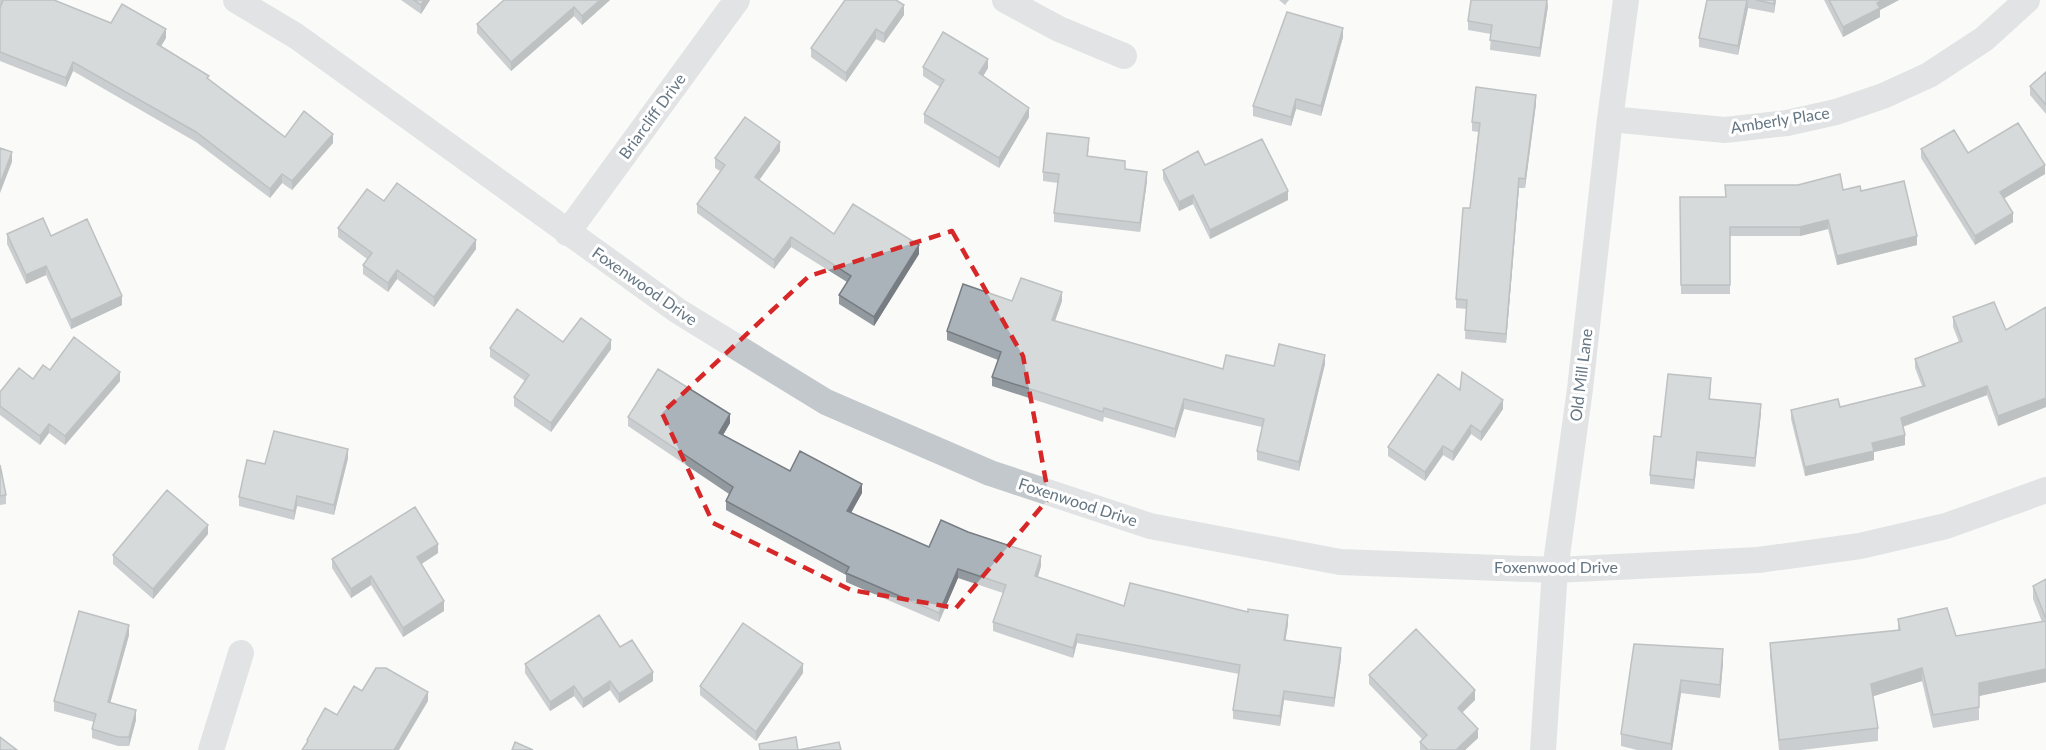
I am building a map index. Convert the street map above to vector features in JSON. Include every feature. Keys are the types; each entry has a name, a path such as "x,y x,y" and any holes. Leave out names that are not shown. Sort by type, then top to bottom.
{"street":[{"name":"Foxenwood Drive","path":"236,0 296,36 678,311 826,402 990,473 1150,526 1340,562 1555,570 1758,560 1860,546 1946,526 2046,490"},
{"name":"Briarcliff Drive","path":"567,233 737,0"},
{"path":"1005,0 1059,29 1124,56"},
{"name":"Old Mill Lane","path":"1543,750 1555,570 1580,389 1610,119 1626,0"},
{"name":"Amberly Place","path":"1610,119 1725,130 1786,123 1836,112 1883,96 1929,75 1984,39 2027,0"},
{"path":"211,750 241,653"}],"highlighted area":[{"path":"952,231 1023,356 1049,498 956,608 851,590 713,523 662,413 809,276"}],"building":[{"path":"3,0 54,0 111,23 122,4 166,29 157,44 209,76 207,78 285,137 304,111 333,134 292,181 282,174 270,189 196,132 73,62 66,78 0,52 0,8"},
{"path":"414,0 424,0 421,5"},
{"path":"504,0 600,0 582,16 574,7 511,62 477,24"},
{"path":"845,0 896,0 904,5 884,34 876,29 846,73 811,48"},
{"path":"1471,0 1547,0 1540,48 1490,40 1492,25 1468,21"},
{"path":"1707,0 1747,0 1738,46 1699,38"},
{"path":"1756,0 1774,0 1774,4"},
{"path":"1829,0 1882,0 1877,3 1880,8 1843,27"},
{"path":"1287,12 1343,28 1321,106 1296,99 1291,117 1253,106"},
{"path":"943,32 988,59 979,73 1029,108 999,158 924,114 944,80 923,67"},
{"path":"2046,72 2046,105 2030,86"},
{"path":"1476,87 1536,95 1525,179 1519,178 1506,334 1465,330 1467,300 1456,299 1463,208 1470,208 1480,123 1472,122"},
{"path":"745,117 780,142 755,177 834,234 853,204 919,245 874,317 839,295 851,276 791,237 774,260 697,204 725,165 715,158"},
{"path":"2018,123 2045,165 2000,192 2013,213 1975,236 1921,149 1954,130 1968,153"},
{"path":"1047,133 1089,138 1087,156 1125,161 1125,169 1147,172 1140,223 1054,213 1059,174 1043,172"},
{"path":"1262,139 1288,191 1210,230 1193,195 1179,202 1163,170 1198,151 1205,165"},
{"path":"0,148 12,152 0,184"},
{"path":"1840,174 1843,190 1860,186 1861,191 1904,181 1917,236 1837,256 1828,220 1800,227 1730,227 1730,285 1681,285 1680,197 1726,197 1725,185 1798,185"},
{"path":"397,183 476,240 434,297 397,270 388,283 363,265 372,253 338,228 367,189 384,201"},
{"path":"43,218 51,236 87,219 122,296 71,320 46,266 26,275 7,234"},
{"path":"1021,278 1062,292 1052,320 1223,369 1226,355 1274,366 1279,344 1325,355 1299,462 1257,451 1264,419 1184,399 1175,429 1104,408 1103,412 992,377 1001,352 947,331 963,284 1012,301"},
{"path":"1994,302 2006,330 2046,307 2046,398 1998,416 1987,386 1901,418 1905,435 1872,443 1874,451 1805,467 1791,410 1838,399 1840,407 1925,386 1915,359 1962,341 1953,317"},
{"path":"517,309 563,342 581,318 611,340 551,423 514,397 529,375 490,348"},
{"path":"74,337 120,372 65,436 49,424 40,436 0,406 0,392 19,368 33,379 43,365 50,370"},
{"path":"658,369 730,414 719,433 790,471 800,451 862,484 847,511 929,547 941,520 968,532 1041,556 1035,576 1124,606 1130,583 1248,612 1248,609 1288,615 1284,640 1341,648 1334,698 1284,691 1280,716 1233,710 1240,665 1077,634 1073,648 993,622 1006,585 958,569 939,613 846,573 849,567 726,501 733,487 628,417"},
{"path":"1462,372 1503,400 1481,432 1471,425 1453,452 1443,446 1425,472 1388,447 1438,374 1460,390"},
{"path":"1668,374 1711,378 1709,399 1761,404 1755,458 1697,452 1694,480 1650,475 1654,436 1661,437"},
{"path":"274,431 348,449 334,505 297,496 294,511 239,497 247,460 265,464"},
{"path":"0,465 6,495 0,496"},
{"path":"167,490 208,525 153,589 113,555"},
{"path":"415,507 438,544 417,557 444,601 403,628 371,576 351,589 332,559"},
{"path":"2046,579 2046,619 2033,586"},
{"path":"1947,608 1956,636 2046,621 2046,669 1979,683 1979,707 1933,715 1922,668 1871,684 1878,728 1779,740 1770,643 1900,630 1898,619"},
{"path":"79,611 129,625 108,702 136,710 129,737 118,737 92,729 96,714 54,701"},
{"path":"599,615 620,647 632,640 653,672 619,694 610,681 583,699 574,686 550,702 525,664"},
{"path":"743,623 803,664 756,732 700,686"},
{"path":"1416,629 1475,690 1458,708 1478,729 1456,750 1428,750 1420,742 1427,735 1369,675"},
{"path":"1634,644 1723,649 1720,685 1681,680 1671,744 1621,734"},
{"path":"376,668 386,668 428,692 394,750 302,750 325,708 337,715 354,686 362,691"},
{"path":"0,737 17,750 0,750"},
{"path":"796,737 798,750 760,750 759,744"},
{"path":"515,742 533,750 512,750"},
{"path":"839,742 841,750 798,750"}]}
